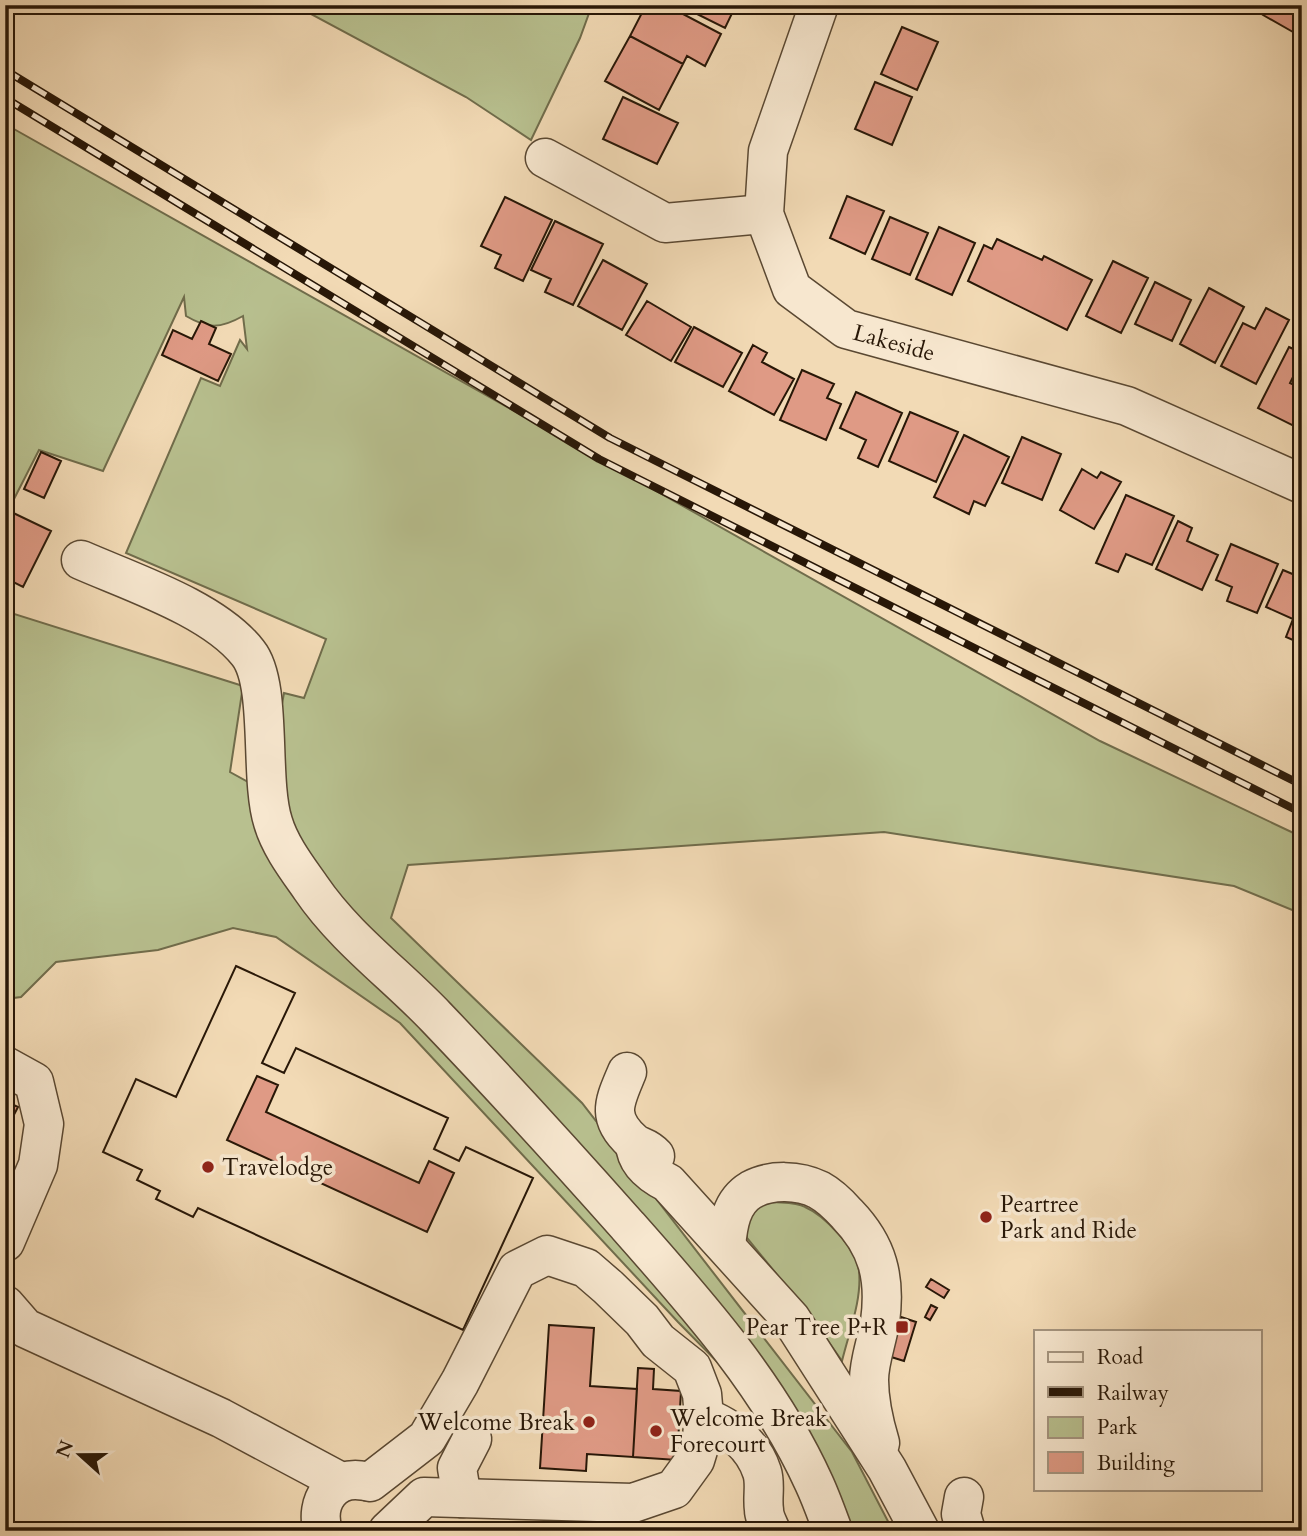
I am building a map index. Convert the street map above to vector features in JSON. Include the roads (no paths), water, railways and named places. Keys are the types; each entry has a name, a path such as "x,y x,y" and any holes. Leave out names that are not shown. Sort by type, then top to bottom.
{"street":[{"path":"545,158 665,223 764,214 768,150 819,5"},
{"name":"Lakeside","path":"764,214 792,289 846,329 1127,406 1302,484"},
{"path":"81,561 177,602 222,628 249,654 260,677 267,792 273,823 314,893 354,939 421,1002 542,1129 679,1284 733,1350 776,1413 808,1471 833,1531"},
{"path":"5,1066 34,1082 44,1124 38,1165 5,1242"},
{"path":"627,1072 614,1102 615,1113 619,1126 635,1144 635,1155 653,1176 668,1183 791,1319 887,1469 920,1531"},
{"path":"726,1246 734,1207 751,1190 773,1183 793,1182 811,1186 827,1195 861,1229 871,1243 877,1261 882,1299 869,1378 873,1420 887,1469"},
{"path":"387,1531 424,1497 633,1503 674,1489 695,1460 702,1437 702,1394 692,1368 648,1337 642,1320 586,1268 547,1255 517,1270 460,1382 457,1468 462,1498"},
{"path":"5,1305 25,1328 220,1418 262,1441 340,1498 379,1489 390,1509 387,1531"},
{"path":"704,1416 727,1426 745,1444 762,1471 765,1494 761,1524"},
{"path":"340,1498 427,1438 458,1423"}],"railway":[{"path":"5,70 610,438 1302,785"},
{"path":"5,98 599,459 1302,813"}],"place":[{"name":"Travelodge","path":"208,1167"},
{"name":"Peartree Park and Ride","path":"986,1217"},
{"name":"Pear Tree P+R","path":"902,1327"},
{"name":"Welcome Break","path":"589,1422"},
{"name":"Welcome Break Forecourt","path":"656,1431"}]}
